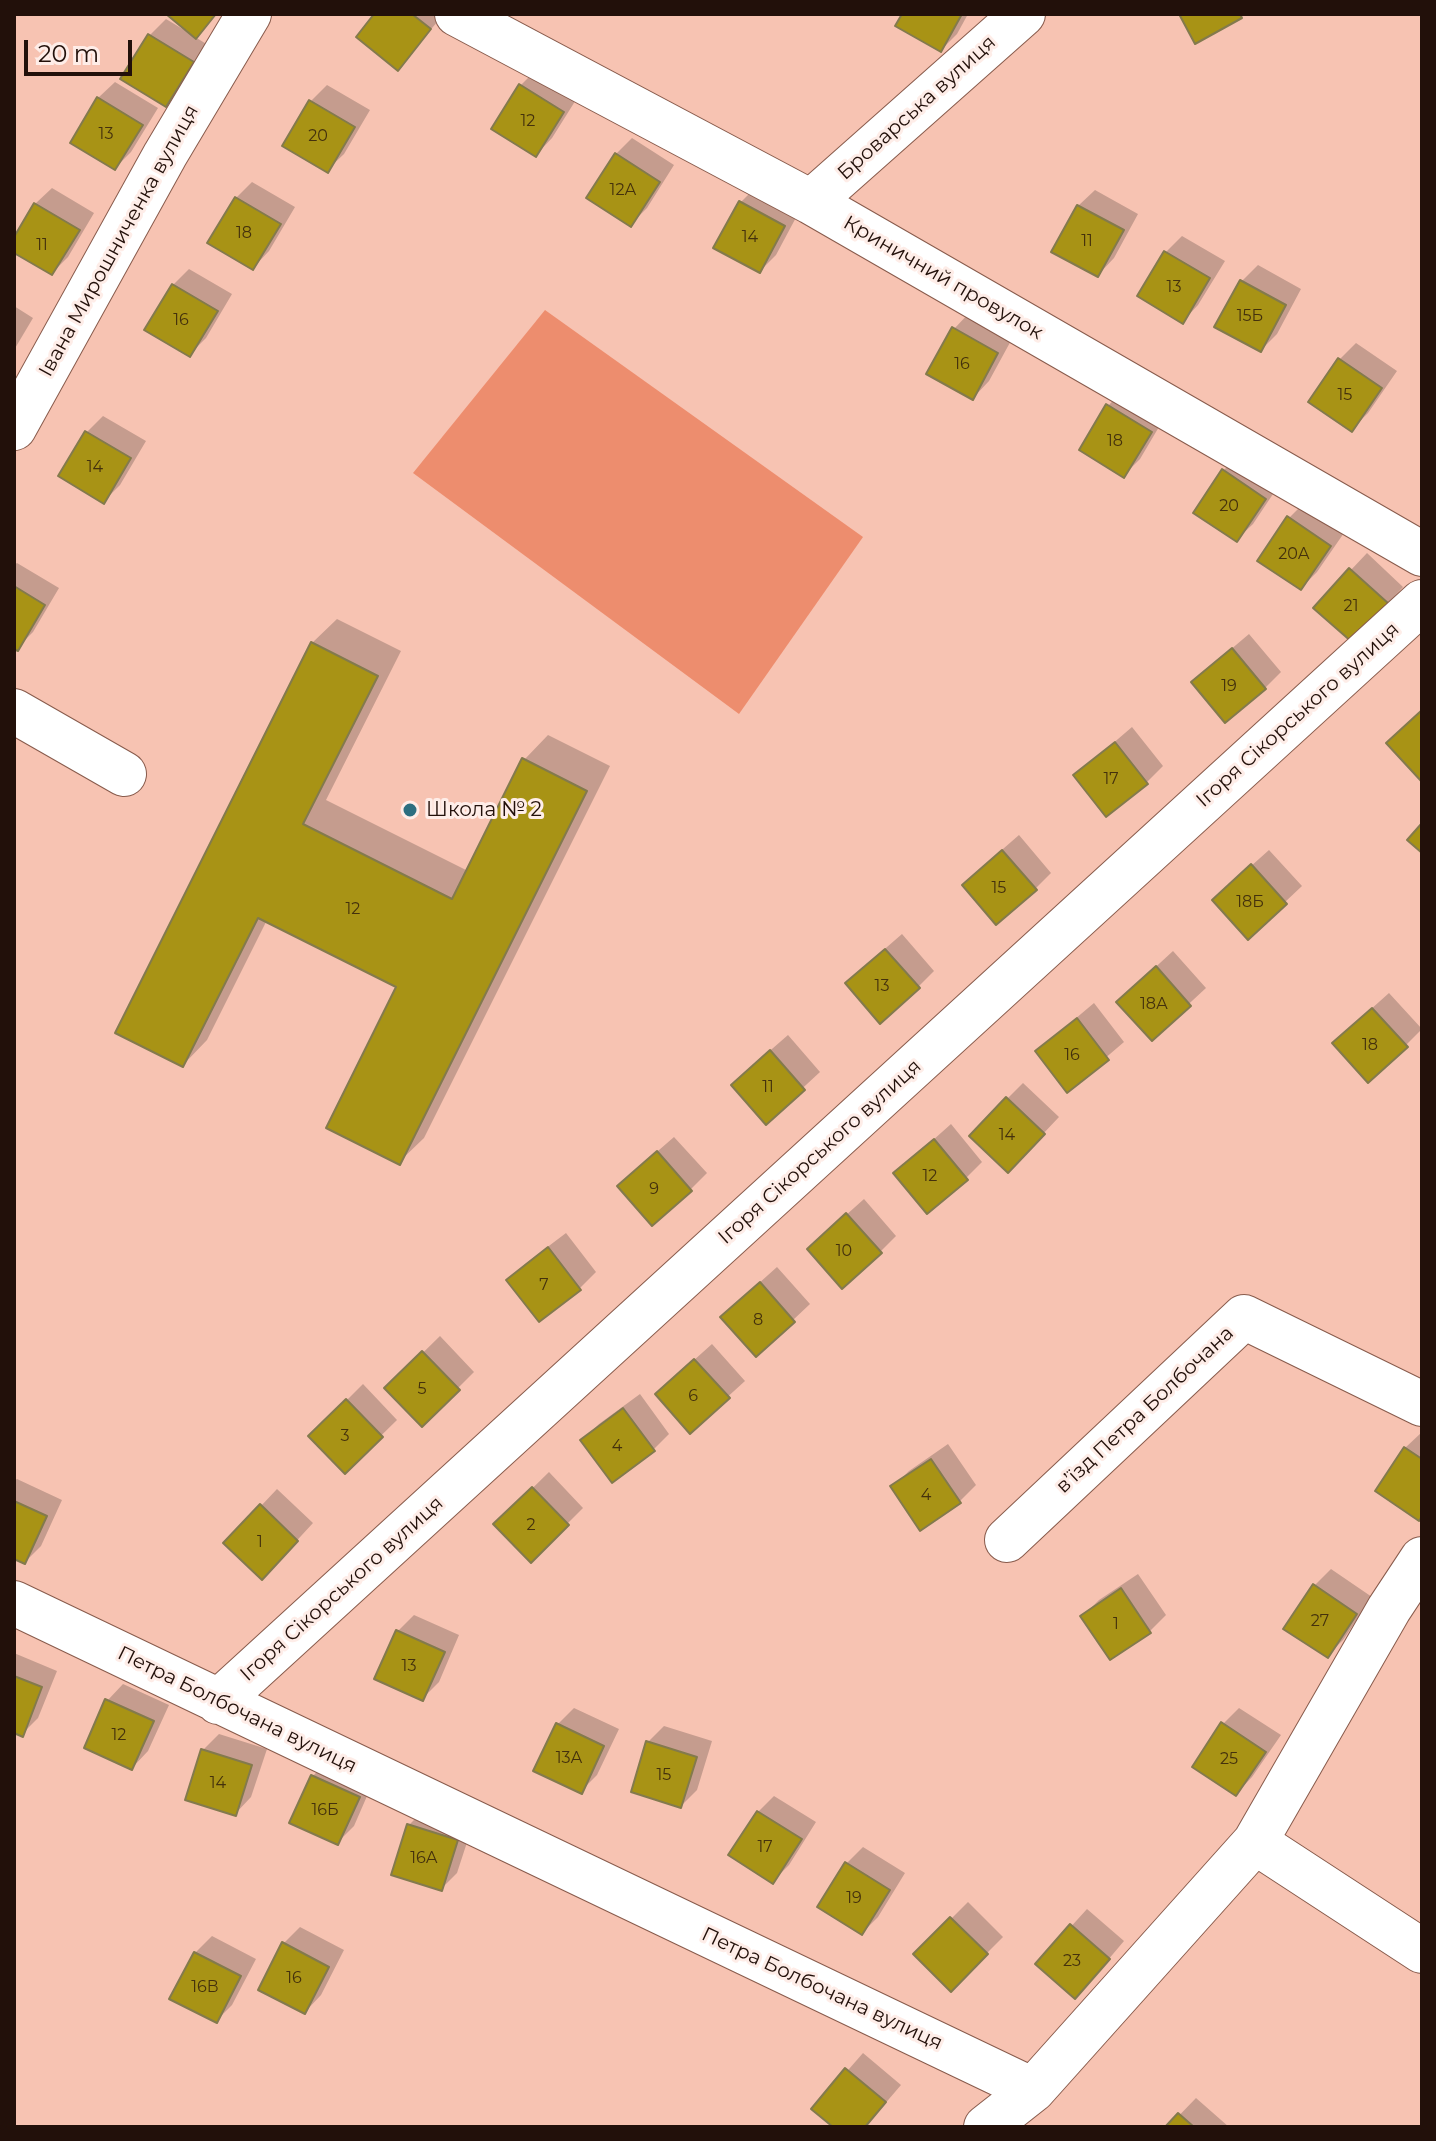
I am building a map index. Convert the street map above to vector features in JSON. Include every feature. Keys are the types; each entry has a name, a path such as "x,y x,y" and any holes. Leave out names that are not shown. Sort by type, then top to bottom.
{"street":[{"name":"Івана Мирошниченка вулиця","path":"14,428 165,155 249,14"},
{"name":"Криничний провулок","path":"457,14 811,202 1422,554"},
{"name":"Броварська вулиця","path":"811,202 1023,14"},
{"name":"Ігоря Сікорського вулиця","path":"218,1702 1422,602"},
{"path":"14,711 124,774"},
{"name":"в’їзд Петра Болбочана","path":"1007,1540 1244,1317 1422,1404"},
{"path":"986,2127 1033,2090 1255,1842 1389,1609 1422,1559"},
{"name":"Петра Болбочана вулиця","path":"14,1603 1033,2090"},
{"path":"1255,1842 1422,1951"}],"shaded area":[{"path":"545,310 863,537 739,714 413,473"}],"building":[{"path":"166,14 216,14 196,39"},
{"path":"374,14 412,14 431,29 398,71 356,37"},
{"path":"902,14 962,14 941,52 895,26"},
{"path":"1179,14 1240,14 1242,18 1195,44"},
{"path":"148,34 194,62 166,107 120,79"},
{"path":"519,84 564,112 536,157 491,129"},
{"path":"97,97 143,125 115,170 70,143"},
{"path":"309,100 355,127 328,173 282,146"},
{"path":"615,153 660,182 631,227 586,198"},
{"path":"235,197 281,224 253,270 207,243"},
{"path":"739,201 785,226 760,273 713,248"},
{"path":"34,203 80,230 52,275 14,253 14,237"},
{"path":"1077,205 1124,230 1098,277 1051,252"},
{"path":"1164,251 1210,278 1183,324 1137,296"},
{"path":"1240,280 1286,305 1261,352 1214,327"},
{"path":"172,284 218,311 190,357 144,330"},
{"path":"952,327 998,353 973,400 926,374"},
{"path":"1338,358 1382,388 1352,432 1308,402"},
{"path":"1106,404 1152,432 1124,478 1079,450"},
{"path":"85,431 131,458 104,504 58,476"},
{"path":"1222,469 1266,499 1237,542 1193,513"},
{"path":"1287,516 1331,546 1301,590 1257,561"},
{"path":"1349,568 1389,604 1353,643 1313,608"},
{"path":"14,586 45,605 18,651 14,649"},
{"path":"311,642 378,676 303,824 452,899 522,758 587,791 400,1165 326,1128 396,987 258,918 183,1067 115,1033"},
{"path":"1232,648 1266,689 1225,723 1191,682"},
{"path":"1422,710 1422,782 1386,743"},
{"path":"1115,742 1148,784 1106,817 1073,775"},
{"path":"1422,823 1422,853 1407,840"},
{"path":"1002,850 1037,890 996,925 962,885"},
{"path":"1251,864 1287,904 1248,940 1212,900"},
{"path":"885,949 920,988 880,1024 845,983"},
{"path":"1156,966 1191,1006 1152,1041 1116,1002"},
{"path":"1372,1008 1408,1047 1368,1083 1332,1043"},
{"path":"1077,1018 1109,1060 1067,1093 1035,1051"},
{"path":"770,1050 805,1090 766,1125 731,1085"},
{"path":"1006,1097 1045,1134 1008,1173 969,1136"},
{"path":"934,1139 968,1180 927,1214 893,1173"},
{"path":"657,1151 692,1191 652,1226 617,1186"},
{"path":"846,1213 882,1253 842,1289 807,1249"},
{"path":"548,1247 581,1290 539,1322 506,1280"},
{"path":"760,1282 795,1322 756,1357 720,1317"},
{"path":"422,1351 460,1390 422,1427 384,1388"},
{"path":"694,1359 730,1398 690,1434 655,1394"},
{"path":"346,1399 383,1437 345,1474 308,1436"},
{"path":"623,1408 655,1451 612,1483 580,1440"},
{"path":"1404,1447 1422,1459 1422,1516 1419,1521 1375,1491"},
{"path":"931,1459 961,1503 920,1531 890,1486"},
{"path":"532,1487 569,1525 531,1563 493,1524"},
{"path":"14,1501 47,1516 25,1564 14,1559"},
{"path":"260,1504 298,1541 262,1580 223,1543"},
{"path":"1313,1584 1357,1614 1328,1658 1283,1629"},
{"path":"1121,1588 1151,1633 1110,1660 1080,1616"},
{"path":"396,1630 445,1652 423,1701 374,1679"},
{"path":"14,1676 42,1687 23,1737 14,1733"},
{"path":"105,1699 154,1721 132,1770 84,1748"},
{"path":"1221,1722 1266,1752 1236,1796 1192,1767"},
{"path":"556,1723 604,1746 582,1794 533,1771"},
{"path":"646,1741 697,1757 681,1808 631,1792"},
{"path":"201,1749 252,1765 236,1816 185,1800"},
{"path":"311,1775 360,1797 338,1845 289,1823"},
{"path":"757,1811 802,1839 773,1884 728,1855"},
{"path":"407,1824 458,1840 442,1891 391,1875"},
{"path":"845,1862 890,1890 862,1935 817,1907"},
{"path":"950,1917 988,1954 951,1992 913,1954"},
{"path":"1070,1924 1110,1959 1075,1999 1035,1964"},
{"path":"282,1942 329,1967 305,2014 258,1990"},
{"path":"194,1952 241,1976 217,2023 169,1999"},
{"path":"845,2068 886,2102 865,2127 833,2127 811,2109"},
{"path":"1178,2113 1194,2127 1165,2127"}],"place":[{"name":"Школа № 2","path":"410,810"}]}
